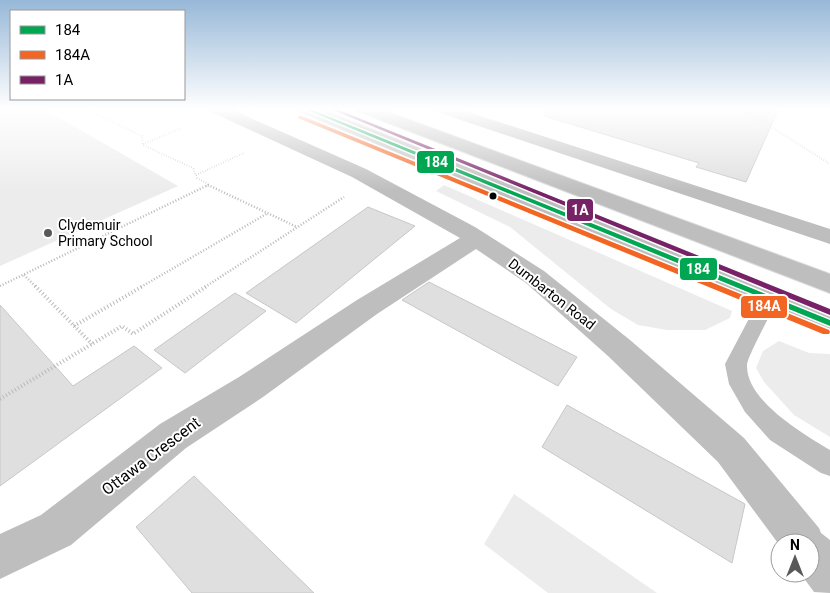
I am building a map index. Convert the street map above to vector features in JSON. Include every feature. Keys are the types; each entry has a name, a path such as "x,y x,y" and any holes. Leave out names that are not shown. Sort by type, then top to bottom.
{"street":[{"name":"Dumbarton Road","path":"276,136 372,179 478,238 535,277 619,348 731,450 796,533"},
{"path":"371,136 830,323"},
{"path":"436,136 830,284"},
{"path":"523,136 830,238"},
{"name":"Ottawa Crescent","path":"0,557 56,530 173,436 251,387 367,306 478,238"},
{"path":"820,563 830,576"}],"lane":[{"path":"769,299 736,364 740,384 753,405 779,432 830,464"}],"path":[{"path":"141,136 143,144"},
{"path":"143,144 163,136"},
{"path":"785,136 830,164"},
{"path":"196,175 279,137"},
{"path":"143,144 192,168 197,178 208,185 297,227"},
{"path":"0,399 122,326 133,334 372,179"},
{"path":"0,286 208,185"},
{"path":"74,326 268,213"},
{"path":"24,275 92,344"}],"shaded area":[{"name":"Clydemuir Primary School","path":"0,136 90,136 178,186 0,266"},
{"path":"444,185 732,311 730,318 705,330 667,330 638,325 611,309 510,227 436,191"},
{"path":"779,341 809,353 830,354 830,437 794,415 764,382 756,368 763,351"},
{"path":"514,494 657,593 548,593 484,544"}],"building":[{"path":"609,136 767,136 746,182 696,167 699,163"},
{"path":"368,207 415,226 296,323 246,293"},
{"path":"429,282 577,357 558,386 402,300"},
{"path":"235,293 266,311 185,373 154,350"},
{"path":"0,305 73,386 134,346 162,368 0,486"},
{"path":"567,405 745,504 732,563 542,447"},
{"path":"194,476 314,593 192,593 136,527"}],"transit line":[{"name":"184A","path":"346,136 826,332"},
{"name":"184","path":"372,136 830,323"},
{"name":"1A","path":"398,136 830,312"}],"place":[{"name":"Clydemuir Primary School","path":"48,233"}]}
